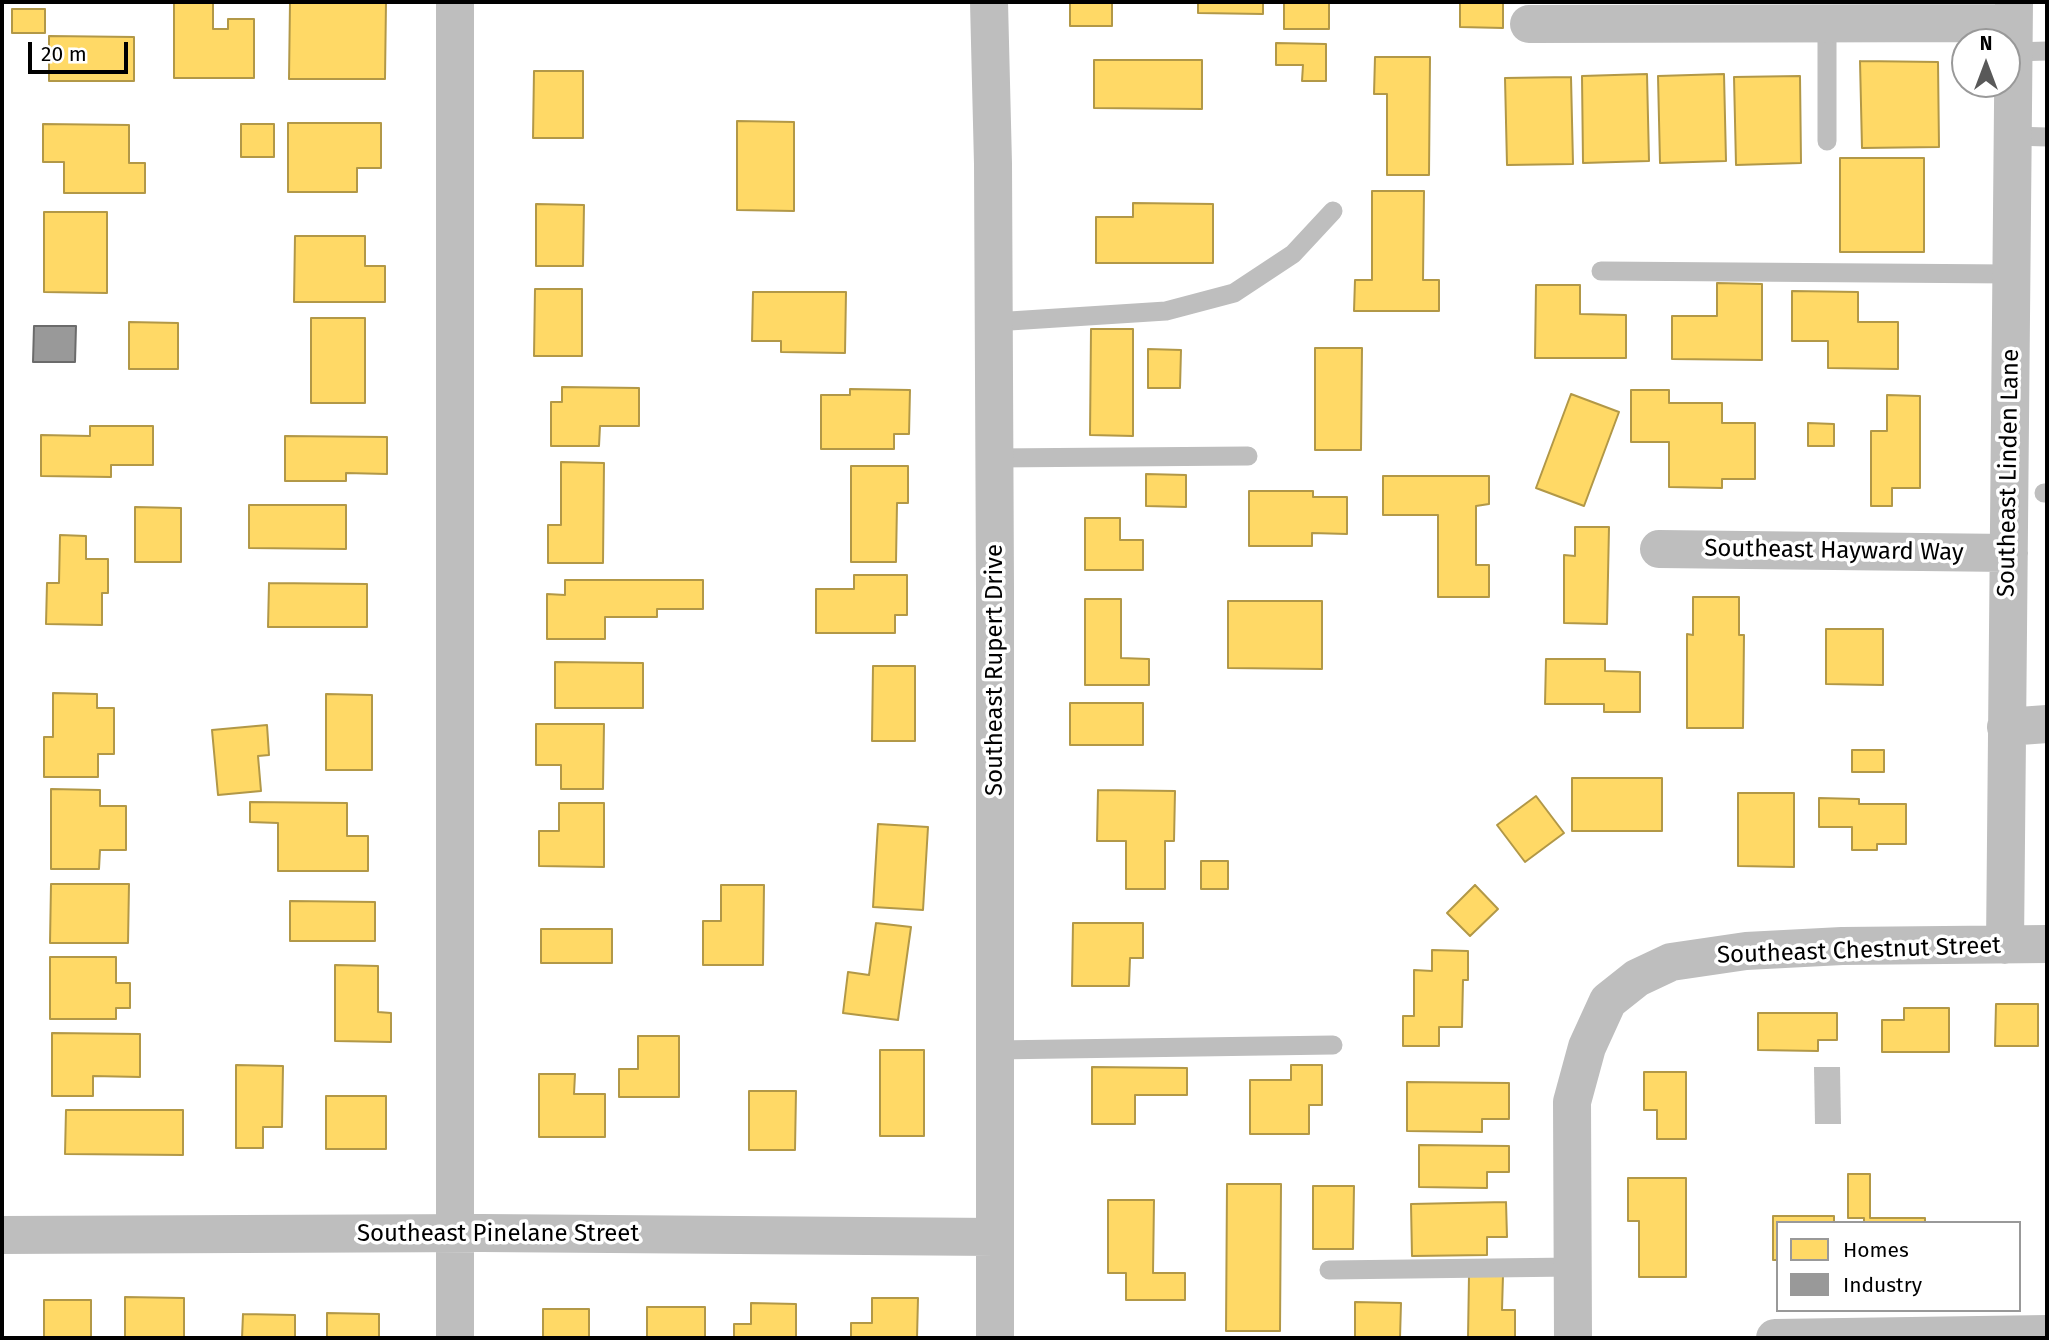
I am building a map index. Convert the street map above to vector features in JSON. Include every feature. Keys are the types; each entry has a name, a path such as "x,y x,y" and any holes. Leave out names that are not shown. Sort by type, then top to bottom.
{"street":[{"path":"455,2 455,1338"},
{"name":"Southeast Rupert Drive","path":"989,2 994,322 995,1338"},
{"path":"1529,24 1663,13 2022,32"},
{"name":"Southeast Linden Lane","path":"2005,945 2011,274 2030,136 2022,32"},
{"name":"Southeast Hayward Way","path":"1659,549 2009,553"},
{"path":"2006,727 2047,724"},
{"name":"Southeast Chestnut Street","path":"1573,1338 1572,1102 1587,1047 1608,1001 1637,978 1671,962 1746,951 1842,946 2047,944"},
{"name":"Southeast Pinelane Street","path":"2,1234 455,1233 995,1237"},
{"path":"1775,1338 2047,1334"}],"lane":[{"path":"1827,23 1827,141"},
{"path":"994,322 1166,311 1234,293 1293,254 1333,211"},
{"path":"1601,271 2011,274"},
{"path":"994,458 1248,456"},
{"path":"995,1050 1333,1045"},
{"path":"1329,1270 1573,1267"}],"shaded area":[{"path":"1814,1067 1840,1067 1841,1124 1815,1124"}],"building: Homes":[{"path":"174,2 213,2 213,29 228,29 228,19 254,19 254,78 174,78"},
{"path":"290,2 386,2 385,79 289,79"},
{"path":"1070,2 1112,2 1112,26 1070,26"},
{"path":"1198,2 1263,2 1263,14 1198,13"},
{"path":"1284,2 1329,2 1329,29 1284,29"},
{"path":"1460,2 1503,2 1503,28 1460,27"},
{"path":"12,9 45,9 45,33 12,33"},
{"path":"49,36 134,37 134,81 49,81"},
{"path":"1276,43 1326,44 1326,81 1302,81 1303,65 1276,65"},
{"path":"1375,57 1430,57 1429,175 1387,175 1387,94 1374,94"},
{"path":"1094,60 1202,60 1202,109 1094,108"},
{"path":"1860,61 1938,62 1939,147 1862,148"},
{"path":"534,71 583,71 583,138 533,138"},
{"path":"1647,74 1649,161 1583,163 1582,76"},
{"path":"1724,74 1726,161 1660,163 1658,76"},
{"path":"1800,76 1801,163 1736,165 1734,77"},
{"path":"1571,77 1573,164 1507,165 1505,78"},
{"path":"737,121 794,122 794,211 737,210"},
{"path":"288,123 381,123 381,168 357,168 357,192 288,192"},
{"path":"43,124 129,125 129,163 145,163 145,193 64,193 64,162 43,162"},
{"path":"241,124 274,124 274,157 241,157"},
{"path":"1840,158 1924,158 1924,252 1840,252"},
{"path":"1372,191 1424,191 1423,280 1439,280 1439,311 1354,311 1355,280 1372,280"},
{"path":"1133,203 1213,204 1213,263 1096,263 1096,217 1133,217"},
{"path":"536,204 584,205 583,266 536,266"},
{"path":"44,212 107,212 107,293 44,292"},
{"path":"295,236 365,236 365,266 385,266 385,302 294,302"},
{"path":"1717,283 1762,284 1762,360 1672,359 1672,316 1717,316"},
{"path":"1536,285 1580,285 1580,314 1626,315 1626,358 1535,358"},
{"path":"535,289 582,289 582,356 534,356"},
{"path":"1792,291 1858,292 1858,322 1898,322 1898,369 1828,368 1828,341 1792,341"},
{"path":"753,292 846,292 845,353 781,352 781,341 752,341"},
{"path":"311,318 365,318 365,403 311,403"},
{"path":"129,322 178,323 178,369 129,369"},
{"path":"1091,329 1133,329 1133,436 1090,435"},
{"path":"1315,348 1362,348 1361,450 1315,450"},
{"path":"1148,349 1181,350 1180,388 1148,388"},
{"path":"562,387 639,388 639,426 600,426 599,446 551,446 551,402 562,402"},
{"path":"850,389 910,390 909,434 894,434 894,449 821,449 821,395 850,395"},
{"path":"1631,390 1669,390 1669,403 1722,403 1722,423 1755,423 1755,479 1722,479 1722,488 1669,487 1669,442 1631,442"},
{"path":"1571,394 1619,412 1584,506 1536,488"},
{"path":"1887,395 1920,396 1920,488 1892,488 1892,506 1871,506 1871,431 1887,431"},
{"path":"1808,423 1834,424 1834,446 1808,446"},
{"path":"90,426 153,426 153,465 111,465 111,477 41,476 41,435 90,436"},
{"path":"285,436 387,437 387,474 346,473 346,481 285,481"},
{"path":"561,462 604,463 603,563 548,563 548,525 561,525"},
{"path":"851,466 908,466 908,503 897,503 896,562 851,562"},
{"path":"1146,474 1186,475 1186,507 1146,506"},
{"path":"1383,476 1489,476 1489,504 1476,506 1476,565 1489,565 1489,597 1438,597 1438,515 1383,515"},
{"path":"1249,491 1313,491 1313,497 1347,497 1347,534 1312,533 1312,546 1249,546"},
{"path":"249,505 346,505 346,549 249,548"},
{"path":"135,507 181,508 181,562 135,562"},
{"path":"1085,518 1120,518 1120,540 1143,540 1143,570 1085,570"},
{"path":"1575,527 1609,527 1607,624 1564,623 1564,555 1575,556"},
{"path":"60,535 86,536 86,559 108,559 108,593 102,593 102,625 46,624 47,583 59,583"},
{"path":"854,575 907,575 907,615 895,615 895,633 816,633 816,589 854,589"},
{"path":"565,580 703,580 703,609 657,609 657,617 605,617 605,639 547,639 547,594 565,595"},
{"path":"269,583 367,584 367,627 268,627"},
{"path":"1693,597 1739,597 1739,635 1744,635 1743,728 1687,728 1687,634 1693,635"},
{"path":"1085,599 1121,599 1121,658 1149,659 1149,685 1085,685"},
{"path":"1228,601 1322,601 1322,669 1228,668"},
{"path":"1826,629 1883,629 1883,685 1826,684"},
{"path":"1546,659 1605,659 1605,671 1640,672 1640,712 1604,712 1604,704 1545,704"},
{"path":"555,662 643,663 643,708 555,708"},
{"path":"873,666 915,666 915,741 872,741"},
{"path":"53,693 97,694 97,708 114,708 114,754 98,754 98,777 44,777 44,737 53,737"},
{"path":"326,694 372,695 372,770 326,770"},
{"path":"1070,703 1143,703 1143,745 1070,745"},
{"path":"536,724 604,724 603,789 561,789 561,765 536,765"},
{"path":"267,725 269,755 258,756 261,791 218,795 212,730"},
{"path":"1852,750 1884,750 1884,772 1852,772"},
{"path":"1572,778 1662,778 1662,831 1572,831"},
{"path":"51,789 100,790 100,806 126,806 126,850 100,850 99,869 51,869"},
{"path":"1098,790 1175,791 1174,841 1165,841 1165,889 1126,889 1126,841 1097,841"},
{"path":"1738,793 1794,793 1794,867 1738,866"},
{"path":"1536,796 1564,833 1525,862 1497,825"},
{"path":"1819,798 1859,799 1859,804 1906,804 1906,844 1877,844 1877,850 1852,850 1852,827 1819,827"},
{"path":"250,802 347,803 347,836 368,836 368,871 278,871 278,823 250,822"},
{"path":"559,803 604,803 604,867 539,866 539,831 559,831"},
{"path":"878,824 928,827 923,910 873,907"},
{"path":"1201,861 1228,861 1228,889 1201,889"},
{"path":"51,884 129,884 128,943 50,943"},
{"path":"721,885 764,885 763,965 703,965 703,921 721,921"},
{"path":"1475,885 1498,909 1470,936 1447,913"},
{"path":"290,901 375,902 375,941 290,941"},
{"path":"876,923 911,927 898,1020 843,1013 848,972 869,975"},
{"path":"1073,923 1143,923 1143,958 1130,958 1129,986 1072,986"},
{"path":"541,929 612,929 612,963 541,963"},
{"path":"1432,950 1468,951 1468,980 1463,980 1462,1027 1439,1027 1439,1046 1403,1046 1403,1016 1414,1016 1414,970 1432,971"},
{"path":"50,957 116,957 116,983 130,983 130,1008 116,1008 116,1019 50,1019"},
{"path":"335,965 378,966 378,1012 391,1013 391,1042 335,1041"},
{"path":"1996,1004 2038,1004 2038,1046 1995,1046"},
{"path":"1904,1008 1949,1008 1949,1052 1882,1052 1882,1020 1904,1020"},
{"path":"1758,1013 1837,1013 1837,1040 1818,1040 1818,1051 1758,1050"},
{"path":"52,1033 140,1034 140,1077 93,1076 93,1096 52,1096"},
{"path":"638,1036 679,1036 679,1097 619,1097 619,1069 638,1069"},
{"path":"880,1050 924,1050 924,1136 880,1136"},
{"path":"236,1065 283,1066 282,1127 263,1127 263,1148 236,1148"},
{"path":"1291,1065 1322,1065 1322,1105 1309,1105 1309,1134 1250,1134 1250,1080 1291,1080"},
{"path":"1092,1067 1187,1068 1187,1095 1135,1095 1135,1124 1092,1124"},
{"path":"1644,1072 1686,1072 1686,1139 1657,1139 1657,1110 1644,1110"},
{"path":"539,1074 575,1074 574,1094 605,1094 605,1137 539,1137"},
{"path":"1407,1082 1509,1083 1509,1119 1482,1119 1482,1132 1407,1131"},
{"path":"749,1091 796,1091 795,1150 749,1150"},
{"path":"326,1096 386,1096 386,1149 326,1149"},
{"path":"66,1110 183,1110 183,1155 65,1154"},
{"path":"1419,1145 1509,1146 1509,1172 1487,1172 1487,1188 1419,1187"},
{"path":"1848,1174 1870,1174 1870,1218 1925,1218 1925,1221 1864,1221 1864,1218 1848,1218"},
{"path":"1628,1178 1686,1178 1686,1277 1639,1277 1639,1221 1628,1221"},
{"path":"1227,1184 1281,1184 1280,1331 1226,1331"},
{"path":"1313,1186 1354,1186 1353,1249 1313,1249"},
{"path":"1108,1200 1154,1200 1153,1273 1185,1273 1185,1300 1126,1300 1126,1273 1108,1273"},
{"path":"1506,1202 1507,1237 1487,1237 1487,1255 1412,1256 1411,1204"},
{"path":"1773,1216 1834,1216 1834,1221 1776,1221 1776,1260 1773,1260"},
{"path":"1469,1275 1503,1275 1502,1310 1515,1310 1515,1338 1468,1338"},
{"path":"125,1297 184,1298 184,1338 125,1338"},
{"path":"872,1298 918,1298 917,1338 851,1338 851,1323 872,1323"},
{"path":"44,1300 91,1300 91,1338 44,1338"},
{"path":"1355,1302 1401,1303 1400,1338 1355,1338"},
{"path":"751,1303 796,1304 796,1338 734,1338 734,1324 751,1324"},
{"path":"647,1307 705,1307 705,1338 647,1338"},
{"path":"543,1309 589,1309 589,1338 543,1338"},
{"path":"327,1313 379,1314 379,1338 327,1338"},
{"path":"243,1314 295,1315 295,1338 242,1338"}],"building: Industry":[{"path":"34,326 76,326 75,362 33,362"}]}
